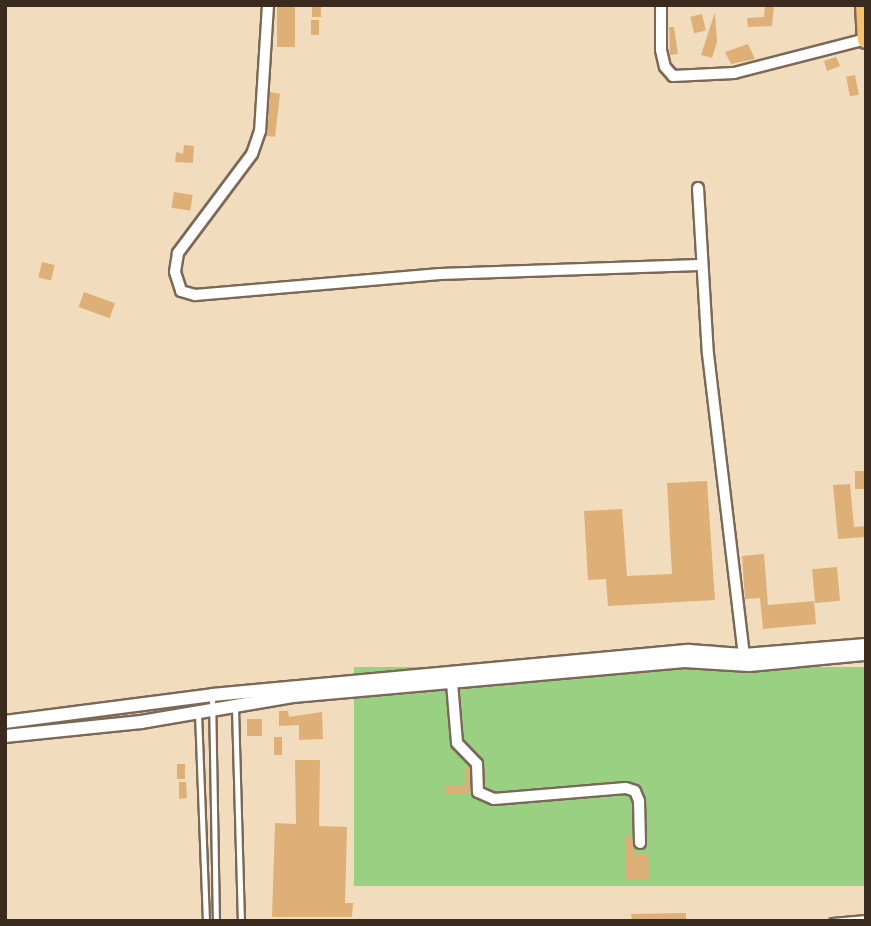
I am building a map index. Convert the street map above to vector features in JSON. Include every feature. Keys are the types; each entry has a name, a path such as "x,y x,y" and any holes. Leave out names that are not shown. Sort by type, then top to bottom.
{"main road":[{"path":"864,5 866,40"}],"street":[{"path":"268,5 260,131 252,154 178,253 175,272 181,291 195,295 440,274 699,265"},
{"path":"661,5 661,50 665,67 674,76 734,73 866,40"},
{"path":"698,188 699,265 744,655"},
{"path":"5,722 689,651 744,655 866,645"},
{"path":"5,736 141,722 198,710 213,701 235,705 684,661 749,665 866,654"},
{"path":"452,683 457,743 477,764 478,792 494,799 626,788 635,791 639,801 640,843"}],"lane":[{"path":"213,701 216,921"},
{"path":"235,705 241,921"},
{"path":"198,710 206,921"},
{"path":"832,921 866,918"}],"green space":[{"path":"354,667 866,667 866,886 354,886"}],"building":[{"path":"277,5 295,5 295,47 277,47"},
{"path":"312,5 321,5 321,17 312,17"},
{"path":"765,5 774,5 772,26 748,27 747,18 764,17"},
{"path":"715,12 717,42 712,58 701,55"},
{"path":"702,14 706,31 694,33 690,17"},
{"path":"311,20 319,20 319,35 311,35"},
{"path":"669,27 674,27 678,54 670,55"},
{"path":"748,44 755,59 731,64 725,52"},
{"path":"836,57 840,66 827,71 824,61"},
{"path":"855,75 859,95 850,96 846,77"},
{"path":"270,92 280,94 275,137 267,136"},
{"path":"184,145 194,146 193,163 175,162 176,152 183,154"},
{"path":"174,192 193,195 190,211 171,208"},
{"path":"42,262 55,265 51,281 38,278"},
{"path":"84,292 115,303 110,318 79,307"},
{"path":"855,471 866,471 866,489 855,489"},
{"path":"707,481 715,600 608,606 606,579 588,580 584,511 622,509 627,576 672,574 667,483"},
{"path":"850,484 854,527 866,526 866,537 838,539 833,485"},
{"path":"764,554 768,605 814,601 816,624 763,629 760,598 745,599 742,556"},
{"path":"837,567 840,601 815,603 812,569"},
{"path":"279,711 288,711 289,717 322,712 323,739 299,740 299,725 279,726"},
{"path":"247,719 262,719 262,736 247,736"},
{"path":"274,737 282,737 282,755 274,755"},
{"path":"295,760 320,760 319,826 347,827 345,903 353,903 352,917 272,917 275,823 296,824"},
{"path":"177,764 185,764 185,779 177,779"},
{"path":"465,768 469,768 470,793 445,793 445,786 465,786"},
{"path":"179,782 186,782 187,798 179,799"},
{"path":"625,835 632,835 635,855 648,854 649,880 626,880"},
{"path":"686,913 686,921 632,921 631,914"}]}
